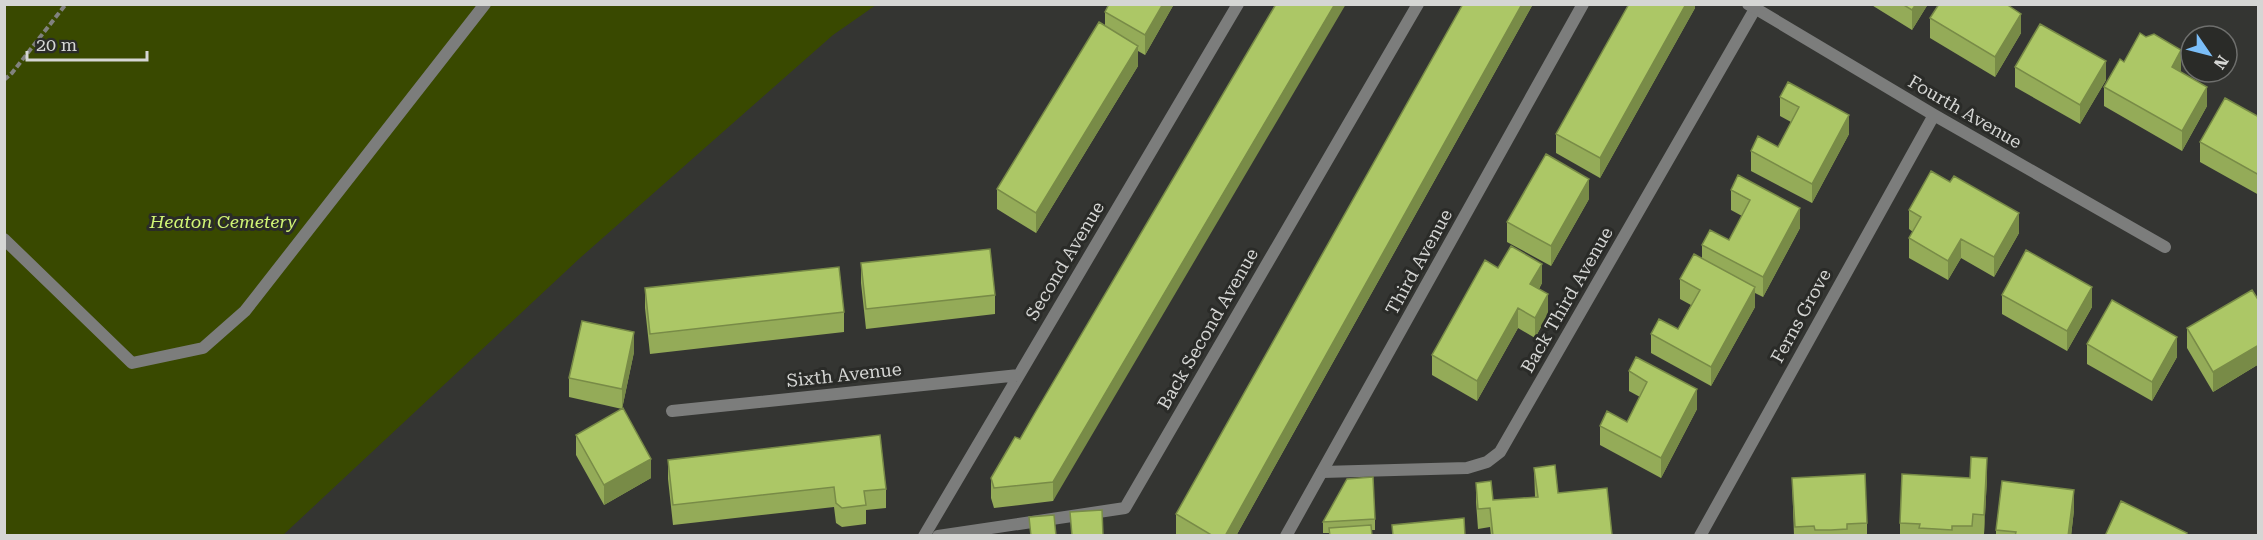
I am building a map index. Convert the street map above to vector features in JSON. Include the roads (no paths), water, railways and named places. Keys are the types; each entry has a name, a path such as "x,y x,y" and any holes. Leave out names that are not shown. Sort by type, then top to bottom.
{"street":[{"path":"4,239 132,363 204,348 245,311 484,4"},
{"name":"Second Avenue","path":"924,536 1238,4"},
{"name":"Back Second Avenue","path":"938,536 1125,508 1418,4"},
{"name":"Third Avenue","path":"1286,536 1583,4"},
{"name":"Back Third Avenue","path":"1322,472 1467,468 1486,462 1500,452 1752,7"},
{"name":"Fourth Avenue","path":"1752,7 1934,115 2165,247"},
{"name":"Ferns Grove","path":"1700,536 1934,115"},
{"name":"Sixth Avenue","path":"672,411 1019,375"}],"park label":[{"name":"Heaton Cemetery","path":"223,222"}]}
